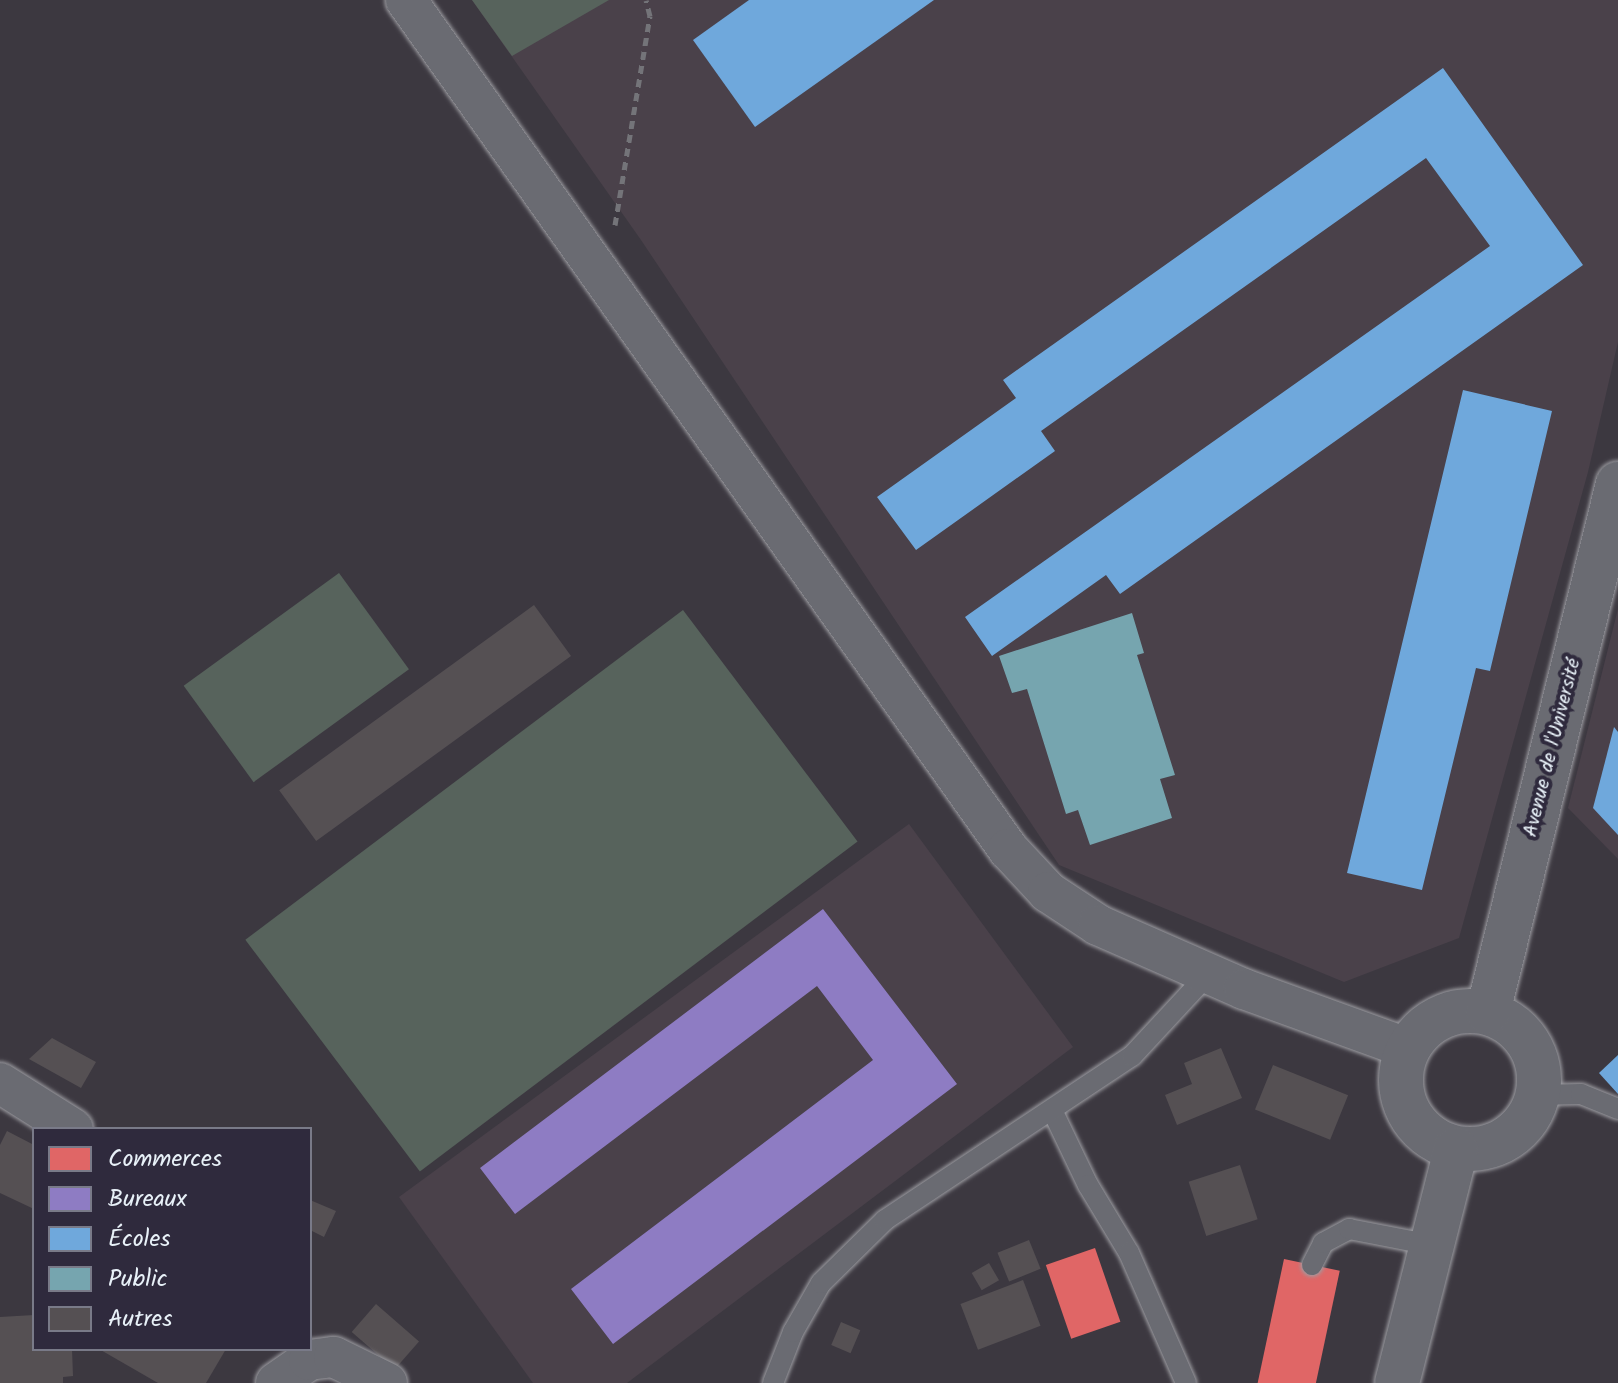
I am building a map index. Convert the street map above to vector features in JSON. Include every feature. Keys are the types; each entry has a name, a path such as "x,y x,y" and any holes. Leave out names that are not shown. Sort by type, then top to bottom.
{"street":[{"path":"406,0 1008,849 1048,892 1098,925 1244,989 1407,1048"},
{"name":"Avenue de l'Université","path":"1488,1012 1611,544 1618,484"},
{"path":"1457,1010 1488,1012 1516,1026 1534,1050 1541,1080 1533,1110 1515,1134 1486,1148 1456,1149 1427,1135 1407,1111 1399,1080 1407,1048 1428,1023 1457,1010"},
{"path":"0,1083 70,1127"},
{"path":"1397,1383 1456,1149"},
{"path":"276,1383 309,1354 334,1357 387,1383"}],"lane":[{"path":"773,1383 793,1332 821,1283 885,1220 1132,1056 1210,972"},
{"path":"1537,1095 1581,1094 1618,1109"},
{"path":"1052,1110 1088,1185 1129,1253 1186,1383"},
{"path":"1312,1265 1323,1243 1349,1229 1432,1245"}],"path":[{"path":"606,281 650,16 646,0"}],"shaded area":[{"path":"472,0 1618,0 1618,342 1588,472 1459,938 1344,982 1059,865 641,240"},
{"path":"472,0 609,0 512,56"},
{"path":"339,573 409,669 254,782 184,686"},
{"path":"1618,609 1618,859 1568,808"},
{"path":"683,610 858,842 420,1171 245,940"},
{"path":"909,824 1073,1047 627,1383 533,1383 399,1197"}],"building: Commerces":[{"path":"1095,1248 1120,1322 1071,1339 1046,1265"},
{"path":"1284,1259 1340,1271 1316,1383 1258,1383"}],"building: Bureaux":[{"path":"823,909 957,1084 613,1344 571,1289 873,1060 817,986 515,1214 480,1168"}],"building: Écoles":[{"path":"749,0 934,0 755,127 693,40"},
{"path":"1443,68 1583,265 1120,594 1106,575 992,656 965,617 1490,246 1426,158 1041,431 1055,451 916,550 877,497 1016,398 1003,380"},
{"path":"1463,390 1552,411 1490,671 1476,668 1422,890 1347,873"},
{"path":"1614,727 1618,732 1618,835 1593,808"},
{"path":"1618,1055 1618,1094 1599,1073"}],"building: Public":[{"path":"1132,613 1144,653 1137,655 1175,775 1160,779 1172,818 1090,845 1078,810 1066,814 1027,689 1012,693 999,656"}],"building: Autres":[{"path":"534,605 571,656 316,841 279,790"},
{"path":"52,1038 96,1062 81,1088 29,1059"},
{"path":"1221,1048 1242,1098 1177,1125 1165,1095 1192,1084 1184,1063"},
{"path":"1273,1065 1348,1095 1330,1140 1255,1110"},
{"path":"7,1131 32,1144 32,1208 0,1193 0,1145"},
{"path":"1240,1165 1258,1219 1206,1236 1189,1182"},
{"path":"312,1201 336,1211 324,1237 312,1231"},
{"path":"1029,1240 1041,1269 1009,1281 997,1253"},
{"path":"989,1263 999,1280 982,1290 972,1273"},
{"path":"1023,1280 1041,1326 978,1350 960,1304"},
{"path":"376,1304 419,1341 395,1369 352,1332"},
{"path":"32,1315 32,1351 72,1351 73,1376 63,1377 63,1383 0,1383 0,1317"},
{"path":"841,1322 860,1330 851,1353 831,1345"},
{"path":"102,1351 225,1351 206,1383 158,1383"}]}
